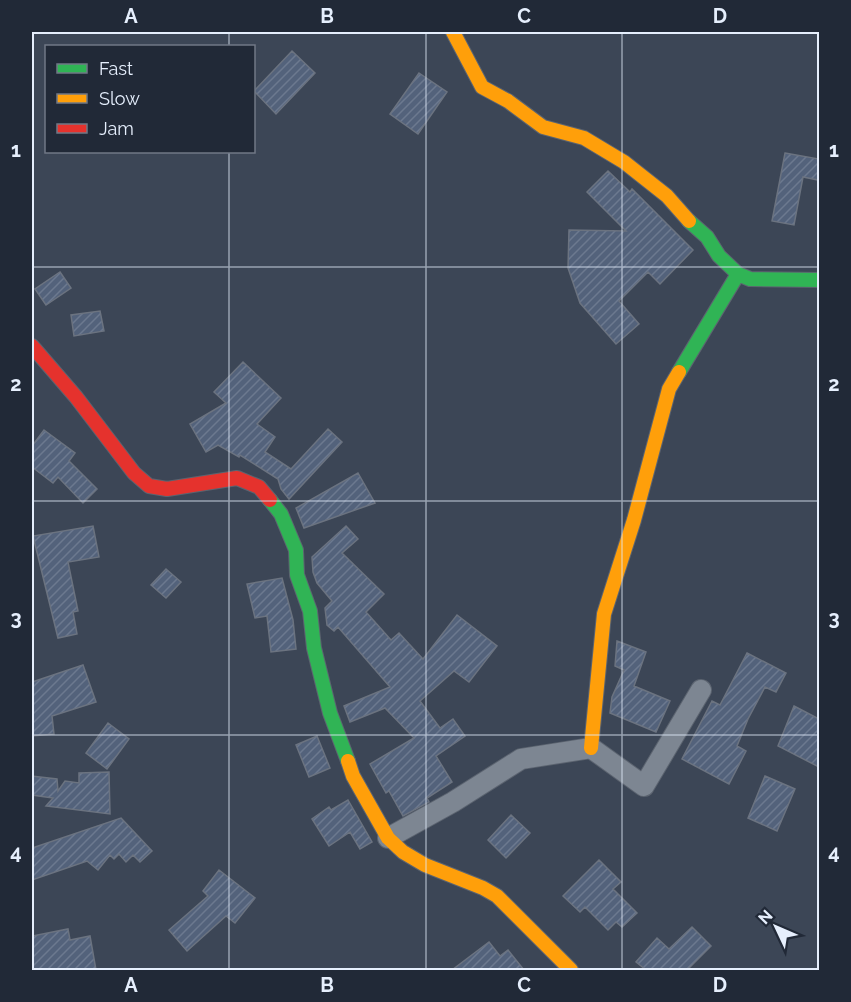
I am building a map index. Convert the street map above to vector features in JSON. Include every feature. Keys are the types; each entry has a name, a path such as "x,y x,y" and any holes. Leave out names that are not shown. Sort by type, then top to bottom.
{"street":[{"path":"453,32 482,87 508,101 543,127 584,138 624,162 667,196 685,218 707,237 719,256 738,274 750,279 819,280"},
{"path":"591,748 604,614 634,520 669,389 738,274"},
{"path":"32,346 76,397 134,473 149,486 167,489 237,478 259,487 281,514 296,550 297,575 310,611 314,648 330,713 353,776 388,838 403,852 425,865 483,888 497,896 571,970"},
{"path":"388,838 453,802 521,759 591,748 644,786 701,690"}],"building":[{"path":"292,51 315,73 276,114 255,90"},
{"path":"419,73 447,92 418,134 390,114"},
{"path":"785,153 819,159 818,180 803,177 794,225 772,221"},
{"path":"608,171 630,192 632,189 693,250 660,284 648,272 619,301 639,324 616,344 580,303 568,268 569,230 626,231 587,192"},
{"path":"60,272 71,288 46,305 35,289"},
{"path":"100,311 104,331 74,336 71,315"},
{"path":"243,362 281,398 257,424 275,437 265,452 291,469 328,429 342,442 289,499 281,489 278,479 240,455 239,457 218,445 206,452 190,424 226,403 214,392"},
{"path":"44,430 75,453 69,461 97,489 83,503 58,477 53,483 32,467 32,446"},
{"path":"358,473 375,503 304,528 296,508"},
{"path":"93,526 99,557 68,562 78,611 73,612 77,634 58,638 33,536"},
{"path":"346,526 358,539 342,553 384,594 366,612 391,640 399,633 423,659 457,615 497,646 469,682 454,671 420,701 440,728 453,719 465,736 436,756 452,782 427,798 429,802 403,816 389,791 386,793 370,764 414,738 385,708 350,722 344,706 390,687 338,627 334,631 327,625 325,608 332,601 317,583 313,572 312,557"},
{"path":"166,569 181,582 166,598 151,585"},
{"path":"282,578 293,620 296,649 271,652 267,616 255,618 247,584"},
{"path":"617,641 646,652 634,686 670,701 656,732 610,713 612,697 624,670 615,666"},
{"path":"747,653 786,673 776,692 765,687 748,719 737,746 746,751 729,784 682,759 712,701 720,705"},
{"path":"83,665 96,702 52,716 54,734 32,736 32,682"},
{"path":"794,706 819,719 819,767 778,746"},
{"path":"108,723 129,739 107,769 86,753"},
{"path":"317,736 330,768 309,777 296,745"},
{"path":"109,772 110,814 46,806 53,798 32,795 32,776 57,779 58,791 65,781 79,783 79,773"},
{"path":"765,776 795,789 777,831 748,818"},
{"path":"348,800 372,842 360,849 350,832 329,846 312,819 329,807 331,810"},
{"path":"511,815 530,833 506,858 488,840"},
{"path":"121,818 152,851 140,862 133,855 126,862 119,854 114,859 110,855 98,870 87,861 32,880 32,848"},
{"path":"599,860 621,882 613,889 637,913 622,927 616,922 608,930 585,907 580,912 563,896"},
{"path":"219,870 255,898 235,923 226,916 187,951 169,930 208,896 203,891"},
{"path":"692,927 711,946 687,970 646,970 636,962 657,938 669,949"},
{"path":"68,929 70,940 90,936 96,970 32,970 32,936"},
{"path":"489,942 500,956 508,950 524,970 452,970"}],"traffic: fast":[{"path":"689,221 707,237 719,256 738,274 750,279 820,280"},
{"path":"679,372 738,274"},
{"path":"270,500 281,514 296,550 297,575 310,611 314,648 330,713 348,761"}],"traffic: slow":[{"path":"453,32 482,87 508,101 543,127 584,138 624,162 667,196 689,221"},
{"path":"591,748 604,614 634,520 669,389 679,372"},
{"path":"348,761 353,776 388,838 403,852 425,865 483,888 497,896 571,970"}],"traffic: jam":[{"path":"32,346 76,397 134,473 149,486 167,489 237,478 259,487 270,500"}]}
